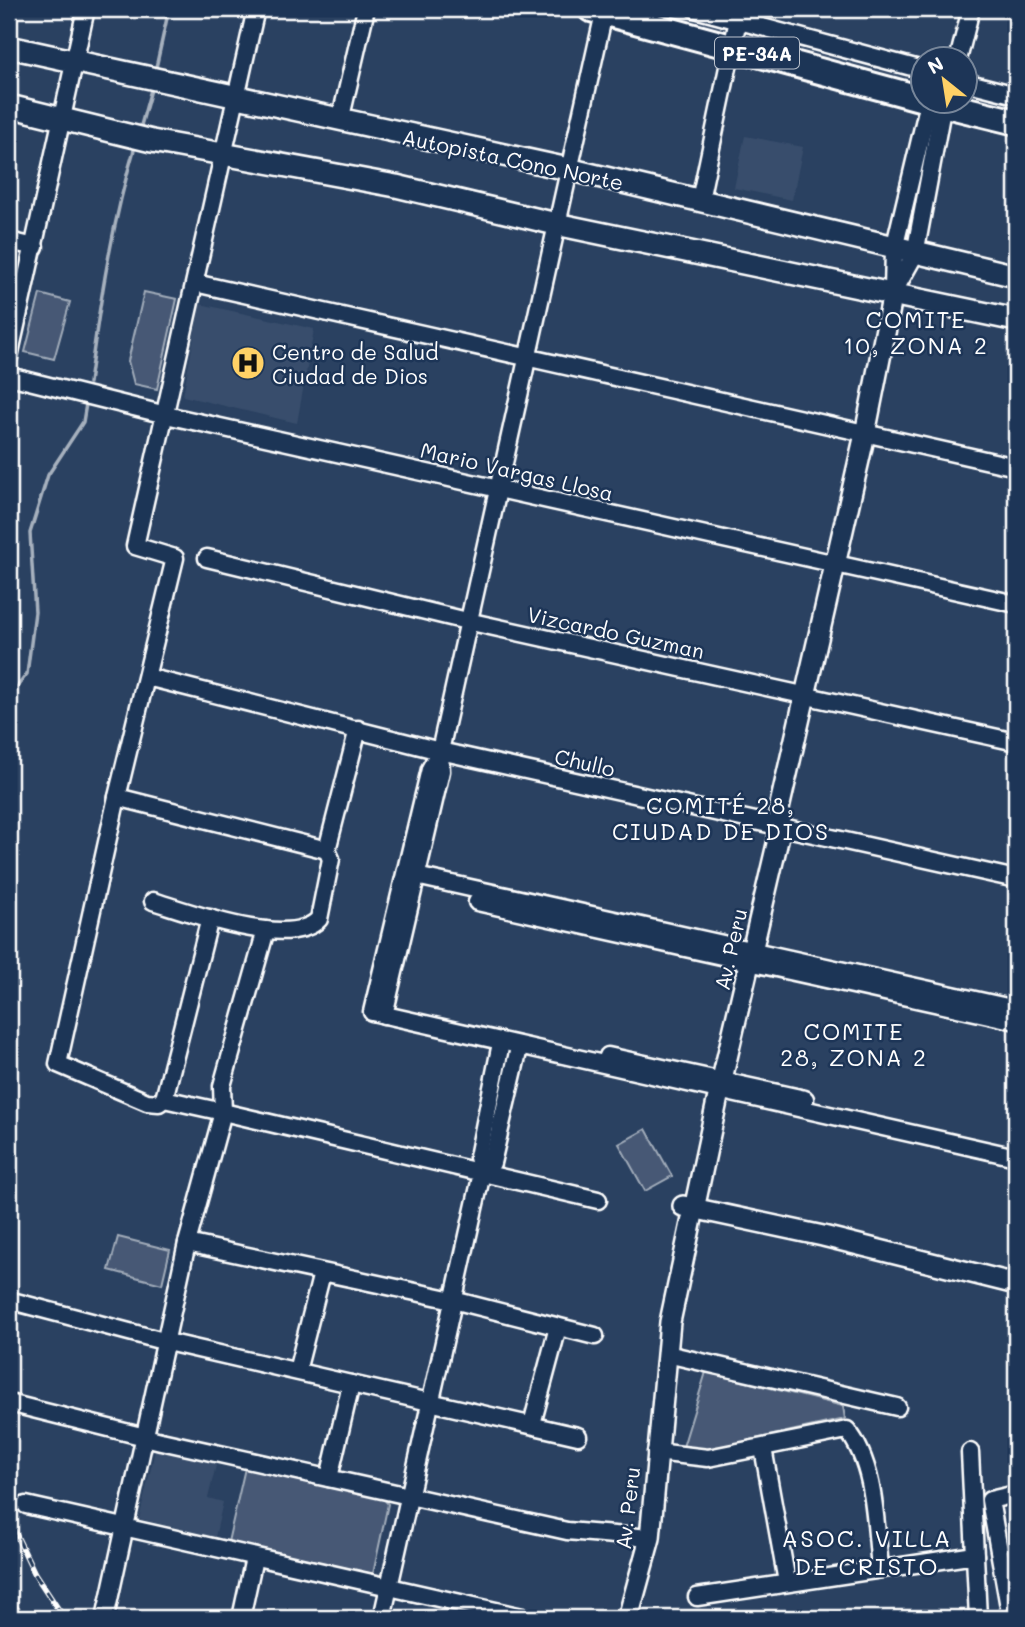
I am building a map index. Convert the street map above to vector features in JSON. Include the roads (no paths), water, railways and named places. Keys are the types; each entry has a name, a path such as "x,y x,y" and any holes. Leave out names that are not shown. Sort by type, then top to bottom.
{"highway":[{"name":"PE-34A","path":"597,11 909,95"},
{"name":"PE-34A","path":"979,113 1016,122"}],"main road":[{"name":"Autopista Cono Norte","path":"9,47 568,169 1016,276"},
{"path":"9,107 152,141 225,152 396,186 556,224 1016,320"}],"street":[{"path":"9,357 86,9"},
{"path":"210,918 164,1099 159,1103 146,1102 58,1064 117,797 175,558 135,546 256,9"},
{"path":"340,121 366,9"},
{"path":"695,9 909,66"},
{"path":"962,46 971,9"},
{"path":"382,1007 411,879 441,771 440,751 568,169 597,11"},
{"path":"700,201 738,20"},
{"path":"979,86 1016,95"},
{"path":"893,293 894,249 928,116"},
{"path":"893,293 915,254 930,116"},
{"path":"9,241 35,247"},
{"path":"195,283 1016,467"},
{"name":"Av. Peru","path":"628,1618 644,1538 688,1213 864,434 893,293"},
{"name":"Mario Vargas Llosa","path":"9,376 166,415 1016,604"},
{"name":"Vizcardo Guzman","path":"207,558 467,621 1016,742"},
{"name":"Chullo","path":"147,677 440,751 777,821 1016,879"},
{"path":"153,901 210,918 266,930 290,931 312,926 319,919 331,859 327,850 358,729"},
{"path":"117,797 327,850"},
{"path":"411,879 747,955 1016,1021"},
{"path":"105,1618 187,1243 223,1112 222,1086 266,930"},
{"path":"747,955 1016,1009"},
{"path":"382,1007 519,1048 1016,1146"},
{"path":"382,1007 1016,1157"},
{"path":"382,1618 482,1173 478,1157 501,1043"},
{"path":"482,1173 492,1163 519,1048"},
{"path":"164,1099 597,1200"},
{"path":"688,1213 823,1236 1016,1284"},
{"path":"688,1213 1016,1296"},
{"path":"616,1618 644,1538 658,1323 688,1213"},
{"path":"187,1243 453,1300 595,1336"},
{"path":"296,1371 322,1273"},
{"path":"12,1301 167,1342 578,1436"},
{"path":"532,1424 558,1327"},
{"path":"667,1354 897,1406"},
{"path":"329,1478 351,1384"},
{"path":"9,1403 146,1438 567,1531 644,1538"},
{"path":"656,1452 702,1459 847,1430 865,1467 880,1567"},
{"path":"763,1448 787,1582"},
{"path":"970,1452 978,1618"},
{"path":"1011,1618 990,1500 1016,1494"},
{"path":"26,1505 527,1618"},
{"path":"697,1597 880,1567 975,1555"},
{"path":"241,1618 254,1558"},
{"path":"9,1611 14,1618"}],"waterway":[{"path":"155,72 169,9"},
{"path":"140,129 152,86"},
{"path":"89,383 113,232 136,143"},
{"path":"9,697 27,674 35,612 30,533 48,475 83,422 86,404"}],"railway":[{"path":"9,1520 35,1574 64,1618"}],"place":[{"name":"Centro de Salud Ciudad de Dios","path":"248,363"}],"district":[{"name":"COMITE 10, ZONA 2","path":"916,332"},
{"name":"COMITÉ 28, CIUDAD DE DIOS","path":"721,818"},
{"name":"COMITE 28, ZONA 2","path":"854,1044"},
{"name":"ASOC. VILLA DE CRISTO","path":"867,1551"}]}
